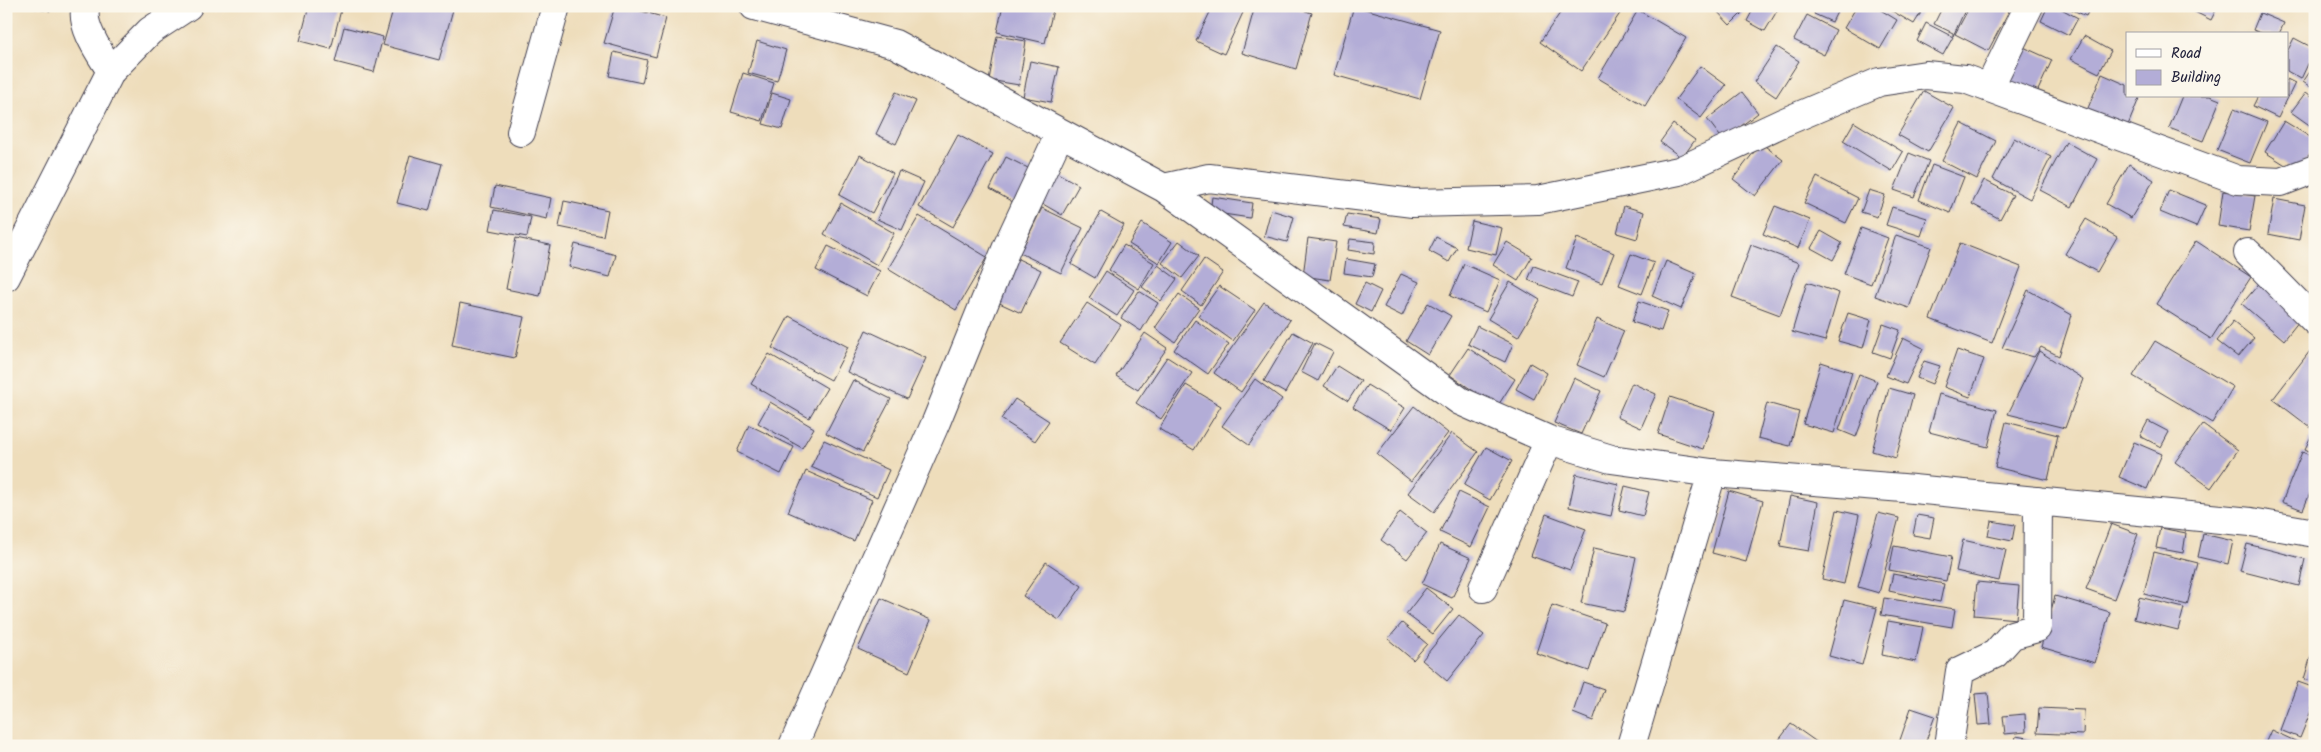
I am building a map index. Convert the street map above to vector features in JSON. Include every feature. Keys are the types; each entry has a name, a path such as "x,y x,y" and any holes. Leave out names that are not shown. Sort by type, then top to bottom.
{"street":[{"path":"86,6 83,13 92,41 111,72"},
{"path":"6,277 111,72 150,31 188,6"},
{"path":"521,132 556,6"},
{"path":"754,6 895,44 1164,188 1460,401 1549,440 1611,459 1712,473 2038,501 2251,522 2315,532"},
{"path":"1989,88 2029,6"},
{"path":"1164,188 1209,178 1413,202 1538,200 1679,170 1782,123 1879,82 1926,75 1965,79 2238,180 2281,182 2315,169"},
{"path":"793,746 936,422 1007,247 1060,133"},
{"path":"2248,253 2315,321"},
{"path":"1483,588 1549,440"},
{"path":"1631,746 1712,473"},
{"path":"1949,746 1960,670 1995,654 2012,635 2037,628 2038,501"}],"building":[{"path":"309,6 342,6 331,49 300,41"},
{"path":"394,6 454,6 439,60 383,45"},
{"path":"615,6 623,6 666,18 656,57 604,43"},
{"path":"1003,6 1054,6 1045,43 997,32"},
{"path":"1213,6 1246,6 1224,54 1196,41"},
{"path":"1255,6 1290,6 1312,13 1296,69 1242,53"},
{"path":"1354,6 1440,30 1420,99 1334,75"},
{"path":"1565,6 1619,6 1623,9 1581,71 1540,42"},
{"path":"1718,6 1743,6 1746,9 1730,25 1715,9"},
{"path":"1755,6 1780,6 1765,31 1747,21"},
{"path":"1817,6 1840,6 1832,22 1814,14"},
{"path":"1857,6 1874,6 1897,20 1880,49 1844,28"},
{"path":"1894,6 1925,6 1914,24 1892,11"},
{"path":"1943,6 1967,6 1953,36 1953,33 1934,24"},
{"path":"1970,6 2001,6 2009,11 1988,51 1955,34"},
{"path":"2048,6 2056,6 2078,18 2069,35 2041,21"},
{"path":"2064,6 2091,6 2086,16"},
{"path":"2183,6 2218,6 2211,20"},
{"path":"1638,10 1686,38 1645,106 1598,78"},
{"path":"2260,13 2284,23 2280,32 2258,32 2253,30"},
{"path":"1807,15 1836,30 1824,55 1794,40"},
{"path":"1926,23 1953,37 1943,55 1917,41"},
{"path":"344,27 383,37 374,72 335,62"},
{"path":"997,36 1026,41 1019,85 989,80"},
{"path":"2084,36 2111,51 2099,73 2071,59"},
{"path":"2294,38 2315,49 2301,79 2288,72 2288,50"},
{"path":"757,41 786,50 777,81 748,73"},
{"path":"2019,45 2052,60 2034,99 2001,83"},
{"path":"1777,47 1799,61 1776,97 1754,82"},
{"path":"614,52 647,60 642,83 609,76"},
{"path":"1030,61 1059,67 1051,102 1023,97"},
{"path":"1700,66 1726,85 1701,118 1676,99"},
{"path":"2313,67 2315,68 2315,90 2303,82"},
{"path":"743,73 774,83 762,121 731,112"},
{"path":"2102,74 2126,85 2126,98 2139,98 2126,130 2086,113"},
{"path":"2288,80 2295,83 2288,97"},
{"path":"1924,91 1954,108 1928,152 1898,135"},
{"path":"896,92 916,101 896,144 876,134"},
{"path":"1742,92 1758,113 1723,140 1707,119"},
{"path":"2306,92 2315,99 2315,129 2291,112"},
{"path":"772,93 791,99 782,129 763,124"},
{"path":"2181,98 2215,98 2220,100 2203,141 2169,128"},
{"path":"2257,98 2288,98 2278,118 2253,106"},
{"path":"2234,109 2267,122 2250,163 2217,150"},
{"path":"2284,121 2315,140 2315,145 2298,173 2265,152"},
{"path":"1854,122 1903,152 1892,171 1843,141"},
{"path":"1961,123 1996,141 1977,179 1942,161"},
{"path":"1673,124 1695,140 1682,158 1660,142"},
{"path":"958,135 993,154 953,227 919,207"},
{"path":"2014,138 2051,157 2030,199 1993,179"},
{"path":"2066,142 2097,159 2072,207 2040,190"},
{"path":"1761,143 1783,160 1755,196 1733,179"},
{"path":"1909,153 1929,161 1914,197 1894,190"},
{"path":"410,155 442,164 429,211 397,203"},
{"path":"860,155 893,173 872,213 839,195"},
{"path":"1006,157 1036,172 1018,205 990,189"},
{"path":"2129,164 2154,180 2131,218 2106,204"},
{"path":"1932,165 1964,177 1950,213 1919,200"},
{"path":"899,171 924,182 902,230 877,219"},
{"path":"1054,171 1079,185 1062,215 1036,200"},
{"path":"1817,177 1858,198 1846,223 1804,203"},
{"path":"1984,180 2013,195 2000,219 1972,204"},
{"path":"495,186 551,198 547,219 491,207"},
{"path":"1869,190 1885,195 1877,217 1861,212"},
{"path":"2169,190 2206,205 2196,227 2160,212"},
{"path":"2223,191 2255,196 2249,231 2218,226"},
{"path":"1212,197 1252,203 1250,218 1210,212"},
{"path":"2274,199 2305,205 2299,240 2268,234"},
{"path":"564,201 608,210 603,236 559,227"},
{"path":"841,203 894,233 877,265 824,234"},
{"path":"1624,206 1644,212 1637,239 1617,233"},
{"path":"1775,206 1810,220 1798,248 1763,234"},
{"path":"1892,207 1927,218 1921,236 1886,225"},
{"path":"1042,208 1083,228 1061,273 1020,253"},
{"path":"494,210 531,217 527,237 490,230"},
{"path":"1271,210 1294,217 1287,242 1264,236"},
{"path":"1101,212 1124,225 1095,278 1071,264"},
{"path":"1347,214 1381,219 1378,233 1344,227"},
{"path":"919,216 987,257 956,310 888,269"},
{"path":"2086,219 2117,237 2097,272 2065,254"},
{"path":"1472,221 1502,228 1496,255 1466,248"},
{"path":"1142,223 1172,242 1159,263 1129,244"},
{"path":"1861,228 1888,238 1871,284 1844,274"},
{"path":"1821,231 1842,243 1833,260 1811,248"},
{"path":"1896,235 1931,247 1909,308 1875,296"},
{"path":"1436,237 1457,248 1449,262 1429,251"},
{"path":"516,238 550,245 540,296 506,289"},
{"path":"1308,238 1336,242 1330,280 1303,276"},
{"path":"1577,238 1614,253 1602,283 1566,268"},
{"path":"1350,239 1375,242 1374,254 1348,250"},
{"path":"1179,241 1199,256 1182,278 1162,263"},
{"path":"2196,241 2251,277 2211,339 2156,304"},
{"path":"1507,242 1532,257 1518,281 1493,265"},
{"path":"1960,243 2021,267 1992,343 1930,319"},
{"path":"575,244 616,255 610,277 569,267"},
{"path":"1124,245 1154,263 1139,289 1109,270"},
{"path":"1751,245 1799,263 1780,315 1732,297"},
{"path":"828,246 880,271 867,296 816,270"},
{"path":"1631,254 1654,263 1642,294 1619,285"},
{"path":"1014,257 1041,270 1021,313 993,300"},
{"path":"1204,259 1223,272 1201,305 1182,291"},
{"path":"1346,259 1375,264 1372,277 1344,273"},
{"path":"1666,261 1696,274 1681,309 1652,296"},
{"path":"1464,264 1500,280 1486,312 1450,296"},
{"path":"1158,265 1177,279 1161,301 1142,287"},
{"path":"1534,266 1578,282 1572,297 1528,280"},
{"path":"1106,271 1134,290 1117,316 1089,298"},
{"path":"1401,274 1419,282 1402,316 1384,307"},
{"path":"2262,280 2303,316 2284,340 2242,304"},
{"path":"1510,282 1540,300 1518,337 1488,319"},
{"path":"1807,282 1839,293 1825,341 1792,332"},
{"path":"1365,283 1381,291 1371,312 1355,304"},
{"path":"1219,286 1255,310 1233,341 1198,316"},
{"path":"2028,290 2072,315 2059,356 2041,347 2034,357 2002,348"},
{"path":"1139,291 1158,303 1141,331 1121,318"},
{"path":"1179,294 1199,308 1175,342 1155,328"},
{"path":"1639,301 1668,311 1661,331 1632,322"},
{"path":"1264,302 1290,320 1241,392 1214,373"},
{"path":"460,303 524,317 515,358 452,345"},
{"path":"1087,303 1121,325 1095,365 1060,343"},
{"path":"1428,303 1451,316 1428,355 1406,341"},
{"path":"1848,313 1871,320 1863,348 1838,341"},
{"path":"789,316 848,347 831,380 772,348"},
{"path":"1597,319 1624,331 1604,377 1577,365"},
{"path":"1195,320 1229,344 1208,374 1174,350"},
{"path":"2233,321 2254,338 2238,357 2217,341"},
{"path":"1883,324 1900,330 1890,358 1873,352"},
{"path":"1477,326 1513,344 1505,362 1468,344"},
{"path":"866,330 926,358 907,399 847,372"},
{"path":"1293,332 1313,343 1285,393 1264,381"},
{"path":"1145,333 1167,348 1138,390 1116,376"},
{"path":"1903,338 1923,348 1906,384 1886,376"},
{"path":"2155,341 2233,387 2212,423 2133,376"},
{"path":"1315,343 1333,352 1318,381 1301,372"},
{"path":"2313,347 2315,349 2315,423 2311,428 2273,399"},
{"path":"1468,348 1515,379 1497,407 1450,375"},
{"path":"1957,350 1984,359 1970,397 1944,387"},
{"path":"2039,351 2083,379 2065,428 2008,414"},
{"path":"769,354 827,388 809,418 751,384"},
{"path":"1167,357 1192,373 1161,419 1136,403"},
{"path":"1924,361 1940,366 1932,384 1917,378"},
{"path":"1821,362 1852,372 1834,433 1803,424"},
{"path":"1530,363 1547,373 1534,399 1516,389"},
{"path":"1337,366 1361,381 1348,401 1324,386"},
{"path":"1859,374 1877,381 1856,437 1839,430"},
{"path":"1574,378 1601,391 1581,434 1554,423"},
{"path":"1255,379 1282,399 1249,445 1222,426"},
{"path":"853,380 891,399 863,452 826,433"},
{"path":"1632,383 1656,394 1641,428 1617,417"},
{"path":"1186,385 1221,406 1194,450 1159,429"},
{"path":"1367,385 1405,408 1391,430 1353,407"},
{"path":"1889,388 1913,395 1896,458 1872,451"},
{"path":"1939,394 1997,410 1988,447 1929,432"},
{"path":"1670,397 1715,412 1703,449 1658,434"},
{"path":"1015,399 1049,421 1035,441 1001,419"},
{"path":"770,402 814,428 802,448 758,423"},
{"path":"1767,403 1799,412 1790,446 1758,438"},
{"path":"1414,406 1448,433 1411,481 1377,454"},
{"path":"2148,421 2169,432 2161,447 2140,436"},
{"path":"2006,422 2058,435 2048,480 1995,467"},
{"path":"2203,424 2238,450 2211,488 2175,462"},
{"path":"749,425 794,447 781,474 737,452"},
{"path":"2315,428 2315,454 2305,449"},
{"path":"1452,433 1478,452 1434,512 1408,493"},
{"path":"824,440 889,470 877,497 811,467"},
{"path":"2134,442 2162,454 2147,489 2119,477"},
{"path":"1486,447 1512,461 1490,500 1464,485"},
{"path":"2302,452 2315,457 2315,481 2303,510 2282,502"},
{"path":"806,471 872,500 854,541 788,512"},
{"path":"1576,474 1618,484 1611,516 1569,507"},
{"path":"1625,486 1649,492 1643,516 1619,510"},
{"path":"1729,491 1763,501 1746,562 1712,553"},
{"path":"1459,492 1490,507 1471,547 1440,532"},
{"path":"1790,496 1818,502 1809,551 1780,546"},
{"path":"1837,510 1859,515 1844,584 1822,579"},
{"path":"1400,512 1427,533 1407,559 1381,540"},
{"path":"1878,513 1899,518 1879,593 1858,587"},
{"path":"1546,514 1586,529 1570,570 1531,556"},
{"path":"1917,515 1934,518 1930,538 1913,535"},
{"path":"1991,521 2015,525 2012,541 1988,536"},
{"path":"2111,524 2138,534 2114,599 2086,589"},
{"path":"2160,528 2186,533 2183,553 2156,548"},
{"path":"2203,534 2233,541 2228,564 2198,557"},
{"path":"1963,540 2006,550 1999,581 1956,571"},
{"path":"1440,544 1471,558 1452,598 1422,584"},
{"path":"2247,544 2305,559 2299,586 2240,571"},
{"path":"1894,546 1951,557 1946,581 1889,570"},
{"path":"1594,548 1636,557 1624,612 1581,603"},
{"path":"2154,552 2198,563 2187,605 2144,594"},
{"path":"1046,562 1082,586 1059,620 1023,596"},
{"path":"1893,574 1944,584 1940,602 1889,591"},
{"path":"1977,582 2019,586 2016,619 1974,615"},
{"path":"1426,588 1453,609 1433,634 1406,614"},
{"path":"2055,596 2110,612 2095,663 2041,647"},
{"path":"2139,597 2184,608 2178,630 2134,619"},
{"path":"881,598 931,620 909,672 858,649"},
{"path":"1884,598 1955,609 1952,627 1881,615"},
{"path":"1844,600 1877,608 1862,665 1829,656"},
{"path":"1552,605 1605,623 1589,671 1536,653"},
{"path":"1459,615 1484,635 1447,681 1422,660"},
{"path":"1888,621 1923,627 1916,662 1882,655"},
{"path":"1402,623 1427,644 1413,660 1388,639"},
{"path":"2315,646 2315,682 2304,679"},
{"path":"1583,682 1604,689 1593,721 1573,713"},
{"path":"2298,682 2315,688 2315,701 2300,738 2280,730"},
{"path":"1988,693 1991,724 1978,725 1975,694"},
{"path":"1911,708 1935,716 1924,746 1907,746 1899,743"},
{"path":"2039,708 2084,710 2083,735 2037,733"},
{"path":"2025,714 2026,732 2005,734 2003,716"},
{"path":"1791,724 1818,743 1816,746 1779,746 1776,744"},
{"path":"2271,730 2306,746 2264,746"},
{"path":"2016,736 2066,745 2066,746 2014,746"}]}
